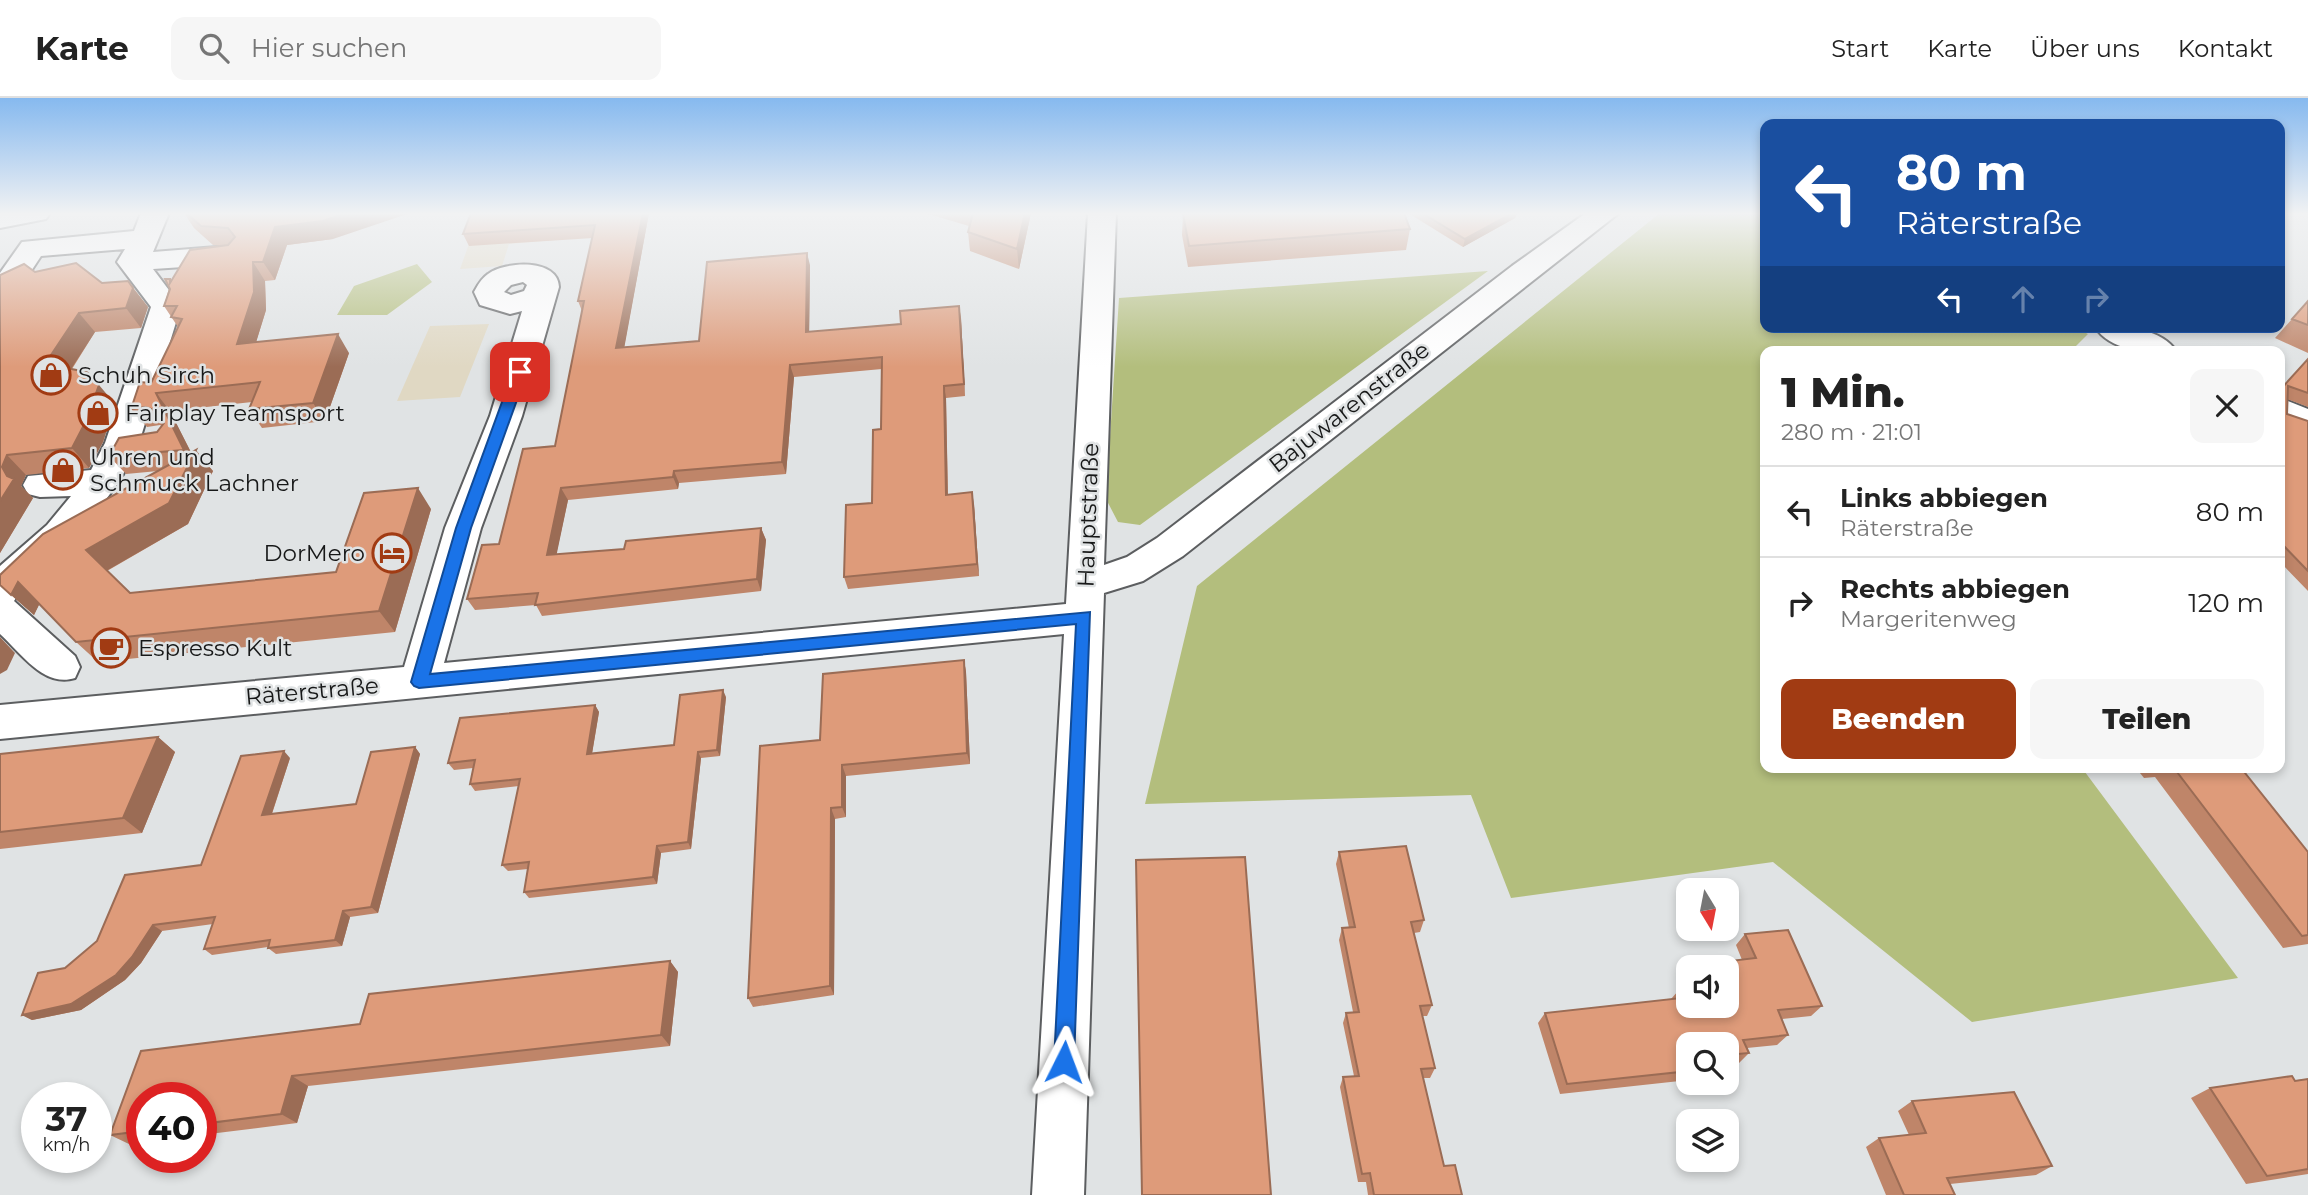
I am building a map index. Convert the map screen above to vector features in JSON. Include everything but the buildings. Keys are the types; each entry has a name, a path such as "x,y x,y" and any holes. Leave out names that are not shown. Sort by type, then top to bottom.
{"street":[{"path":"0,287 9,282 21,264"},
{"path":"61,667 1,609 9,579 60,534 102,482 122,443 166,306 152,264"},
{"name":"Hauptstraße","path":"1058,1195 1100,264"},
{"name":"Bajuwarenstraße","path":"1085,599 1111,580 1132,573 1170,547 1533,264"},
{"path":"419,682 463,528 506,416 544,287"},
{"path":"2122,333 2149,346"},
{"path":"2285,411 2308,422"},
{"path":"122,443 160,440"},
{"path":"40,485 102,482"},
{"name":"Räterstraße","path":"0,722 419,682 1085,599"}],"shaded area":[{"path":"462,264 503,264 502,266 460,269"},
{"path":"489,324 460,397 397,401 430,326"}],"green space":[{"path":"416,264 432,282 387,315 337,315 354,286"},
{"path":"1596,264 1760,264 1760,333 2086,333 2088,334 2076,346 1760,346 1760,773 2086,773 2238,978 1972,1022 1773,862 1511,898 1471,795 1145,804 1197,586"},
{"path":"1488,271 1140,525 1118,522 1106,499 1119,298"}],"place":[{"name":"Schuh Sirch","path":"51,375"},
{"name":"Fairplay Teamsport","path":"98,413"},
{"name":"Uhren und Schmuck Lachner","path":"63,470"},
{"name":"DorMero","path":"392,553"},
{"name":"Espresso Kult","path":"111,648"}],"route":[{"path":"520,372 463,528 419,682 1084,617 1064,1062"}]}
